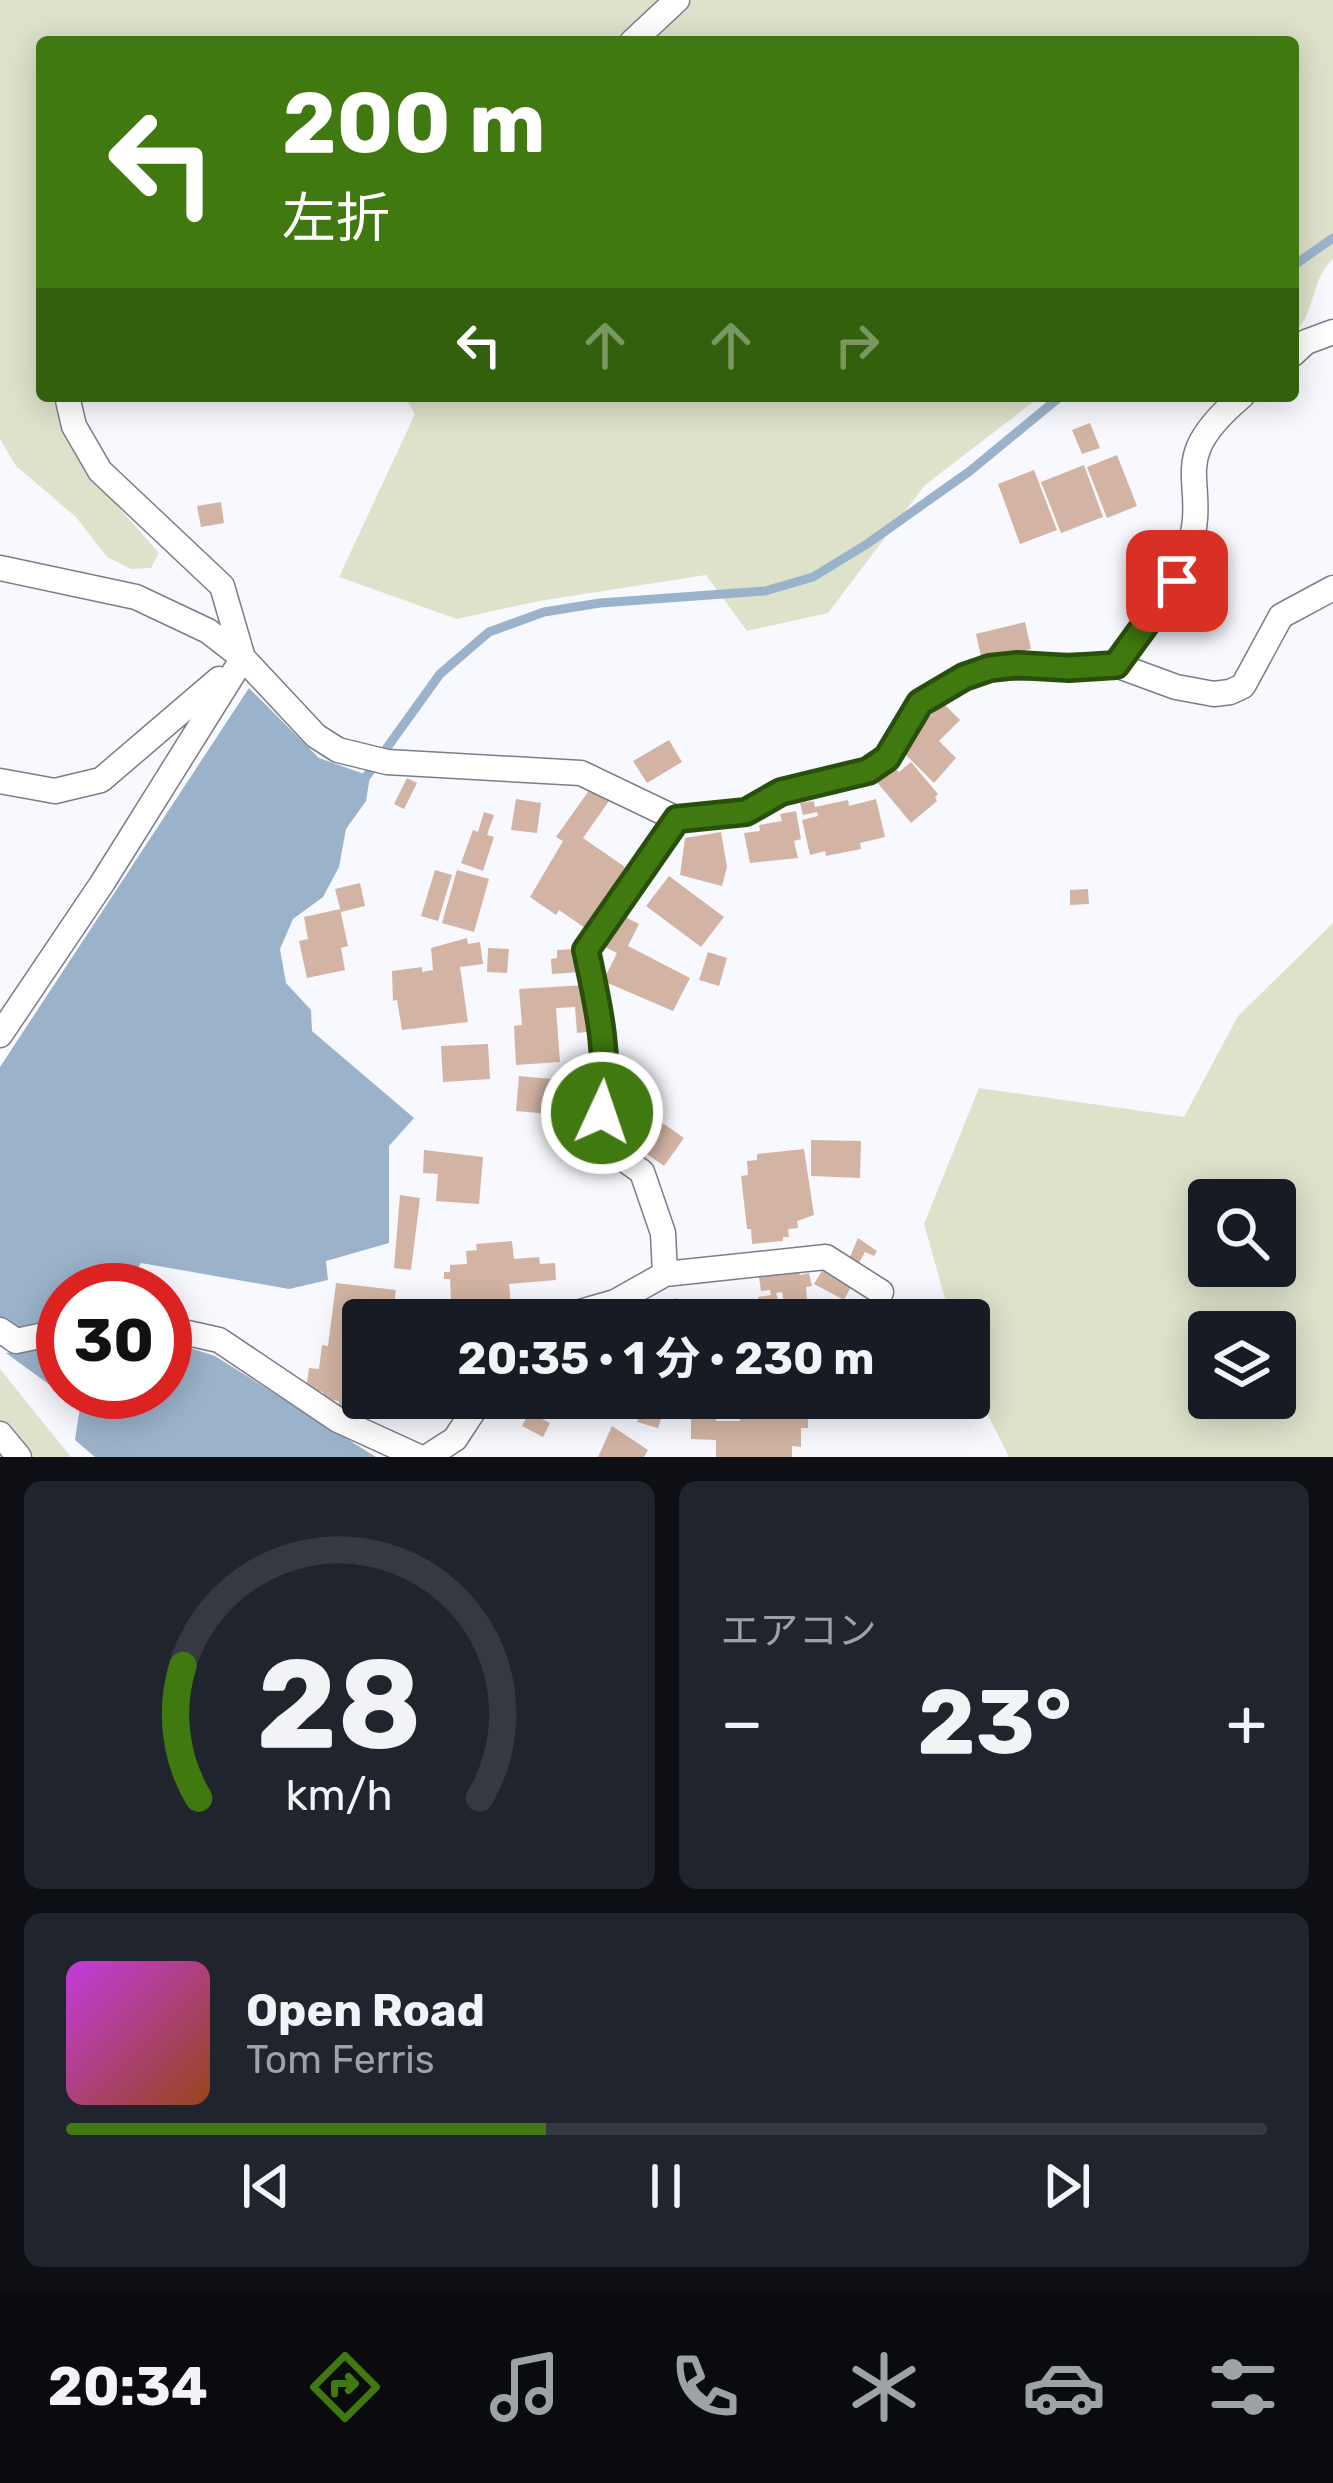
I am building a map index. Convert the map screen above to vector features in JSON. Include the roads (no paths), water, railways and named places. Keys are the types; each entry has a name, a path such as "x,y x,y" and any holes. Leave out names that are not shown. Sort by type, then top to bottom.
{"street":[{"path":"638,36 676,0"},
{"path":"1299,348 1333,332"},
{"path":"0,1035 103,882 243,658 222,586 100,471 74,426 68,402"},
{"path":"1116,665 1177,581 1190,550 1192,462 1199,441 1235,402"},
{"path":"0,568 136,597 208,631 243,658 316,736 338,750 378,761 581,773 677,819 746,812 781,792 868,771 887,758 920,703 990,668 1116,665 1175,688 1230,692 1243,686 1281,616 1333,588"},
{"path":"0,781 55,791 101,780 243,658"},
{"path":"665,1274 663,1233 642,1172 598,1140 606,1086 603,1028 586,950 677,819"},
{"path":"620,1299 665,1274 826,1257 881,1292"},
{"path":"0,1330 16,1341 36,1336"},
{"path":"192,1334 219,1340 338,1420 423,1457 455,1438 468,1419"},
{"path":"0,1434 19,1457"}],"water":[{"path":"249,688 319,758 370,776 366,801 346,829 339,867 323,897 293,919 280,949 286,983 311,1010 312,1031 414,1118 389,1146 389,1243 326,1261 328,1280 289,1289 192,1272 192,1263 36,1263 36,1323 13,1329 0,1317 0,1067"},
{"path":"36,1347 36,1375 6,1353"},
{"path":"192,1349 215,1356 376,1457 95,1457 75,1440 78,1419 192,1419"}],"waterway":[{"path":"1299,262 1333,238"},
{"path":"363,781 440,674 489,632 544,612 600,603 765,591 813,577 970,471 1054,402"}]}
